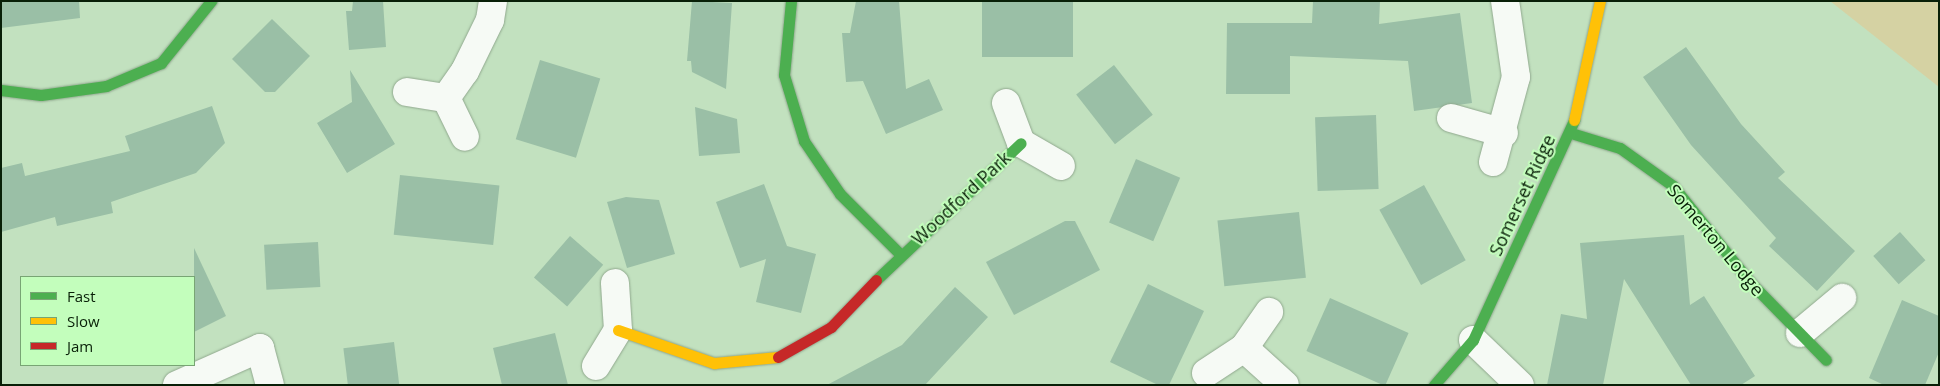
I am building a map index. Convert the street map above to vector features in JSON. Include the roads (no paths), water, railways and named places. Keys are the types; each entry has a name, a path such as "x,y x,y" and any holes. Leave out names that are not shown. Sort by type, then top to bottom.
{"street":[{"path":"1,90 41,95 106,86 161,63 211,1"},
{"path":"446,98 482,37 493,1"},
{"name":"Woodford Park","path":"791,1 784,75 804,142 840,194 900,254"},
{"path":"1493,162 1504,132 1516,78 1505,1"},
{"name":"Somerset Ridge","path":"1434,385 1472,340 1571,133 1600,1"},
{"path":"407,92 446,98"},
{"path":"446,98 465,137"},
{"name":"Woodford Park","path":"1006,103 1021,143 1061,166"},
{"path":"1451,118 1504,132"},
{"name":"Somerton Lodge","path":"1571,133 1620,148 1673,186 1749,281 1826,360"},
{"name":"Woodford Park","path":"618,330 714,363 771,361 830,326 900,254 1021,143"},
{"path":"596,366 618,330 615,283"},
{"path":"1800,333 1842,298"},
{"path":"1206,373 1244,348 1269,312"},
{"path":"1472,340 1520,385"},
{"path":"177,385 260,348 270,385"},
{"path":"1244,348 1285,385"}]}
